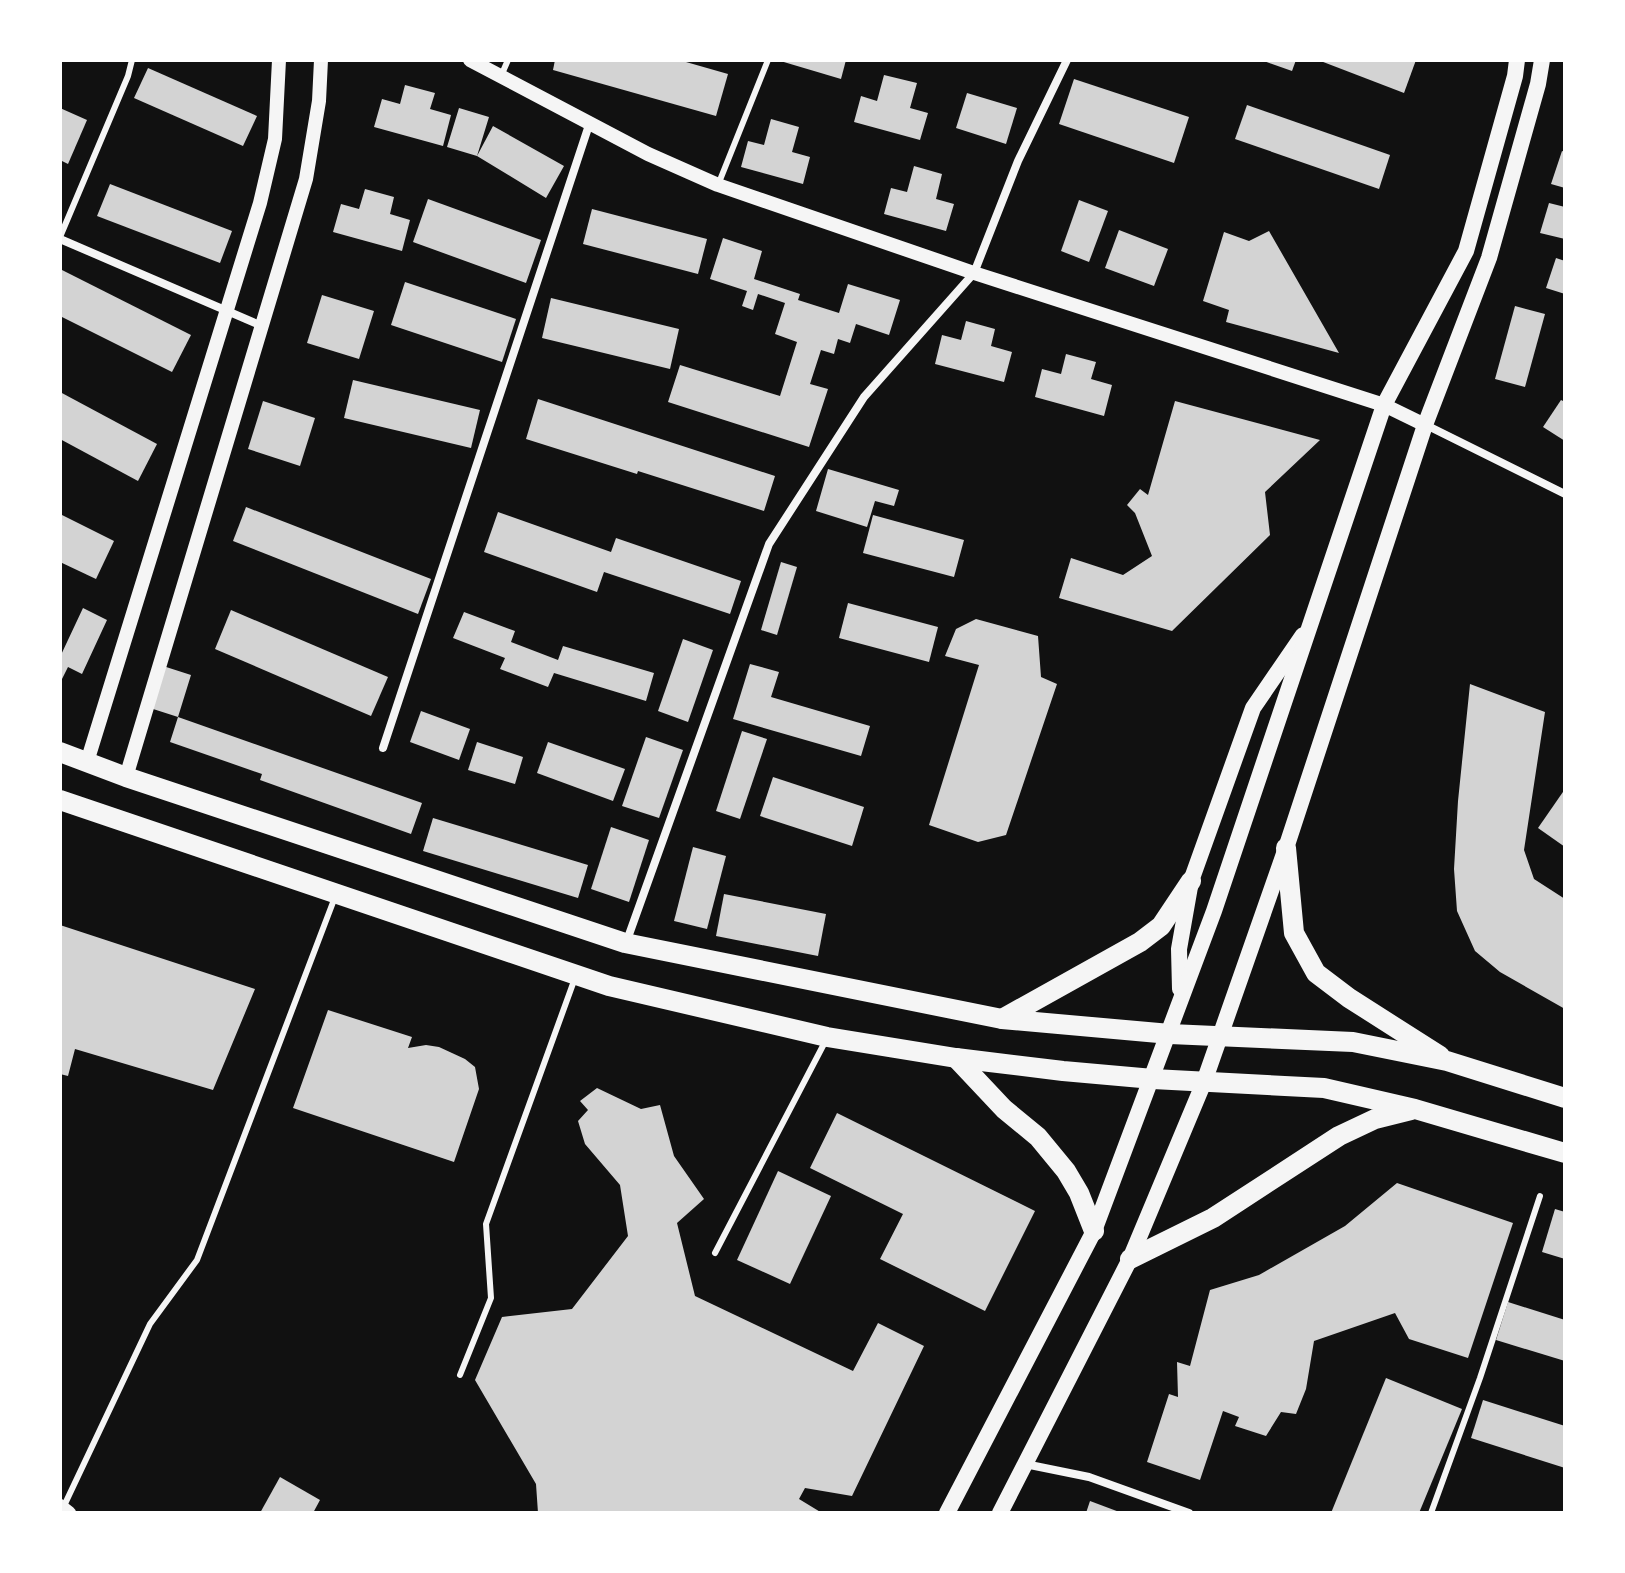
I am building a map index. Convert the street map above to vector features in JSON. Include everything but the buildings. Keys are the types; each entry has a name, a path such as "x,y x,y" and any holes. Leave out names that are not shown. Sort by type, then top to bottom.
{"main road":[{"path":"947,1513 1094,1231 1214,911 1384,405 1466,251 1517,60"},
{"path":"1000,1513 1130,1259 1204,1082 1286,848 1425,425 1489,258 1542,60"},
{"path":"1181,1000 1179,949 1191,881 1253,708 1313,621"},
{"path":"60,752 126,777 625,943 1002,1019 1170,1034 1353,1042 1447,1061 1565,1098"},
{"path":"60,800 609,986 827,1037 956,1058 1153,1079 1324,1088 1415,1109 1565,1153"},
{"path":"1286,848 1294,933 1316,973 1447,1061"},
{"path":"1002,1019 1140,942 1161,926 1191,881"},
{"path":"956,1058 1004,1109 1038,1137 1066,1171 1079,1193 1094,1231"},
{"path":"1130,1259 1213,1218 1339,1136 1375,1119 1415,1109"}],"street":[{"path":"87,762 260,203 275,139 279,60"},
{"path":"126,777 306,179 319,101 321,60"},
{"path":"470,60 648,154 718,185 974,273 1384,405 1565,494"},
{"path":"625,943 769,544 864,397 974,273 1018,161 1067,60"},
{"path":"383,748 590,122"},
{"path":"60,238 262,326"},
{"path":"1025,1464 1089,1477 1189,1513"}],"lane":[{"path":"60,238 100,146 132,60"},
{"path":"501,76 508,60"},
{"path":"718,185 768,60"},
{"path":"64,1509 150,1324 197,1260 337,893"},
{"path":"460,1375 491,1298 486,1224 576,975"},
{"path":"715,1253 827,1037"},
{"path":"1431,1513 1480,1378 1540,1196"}]}
